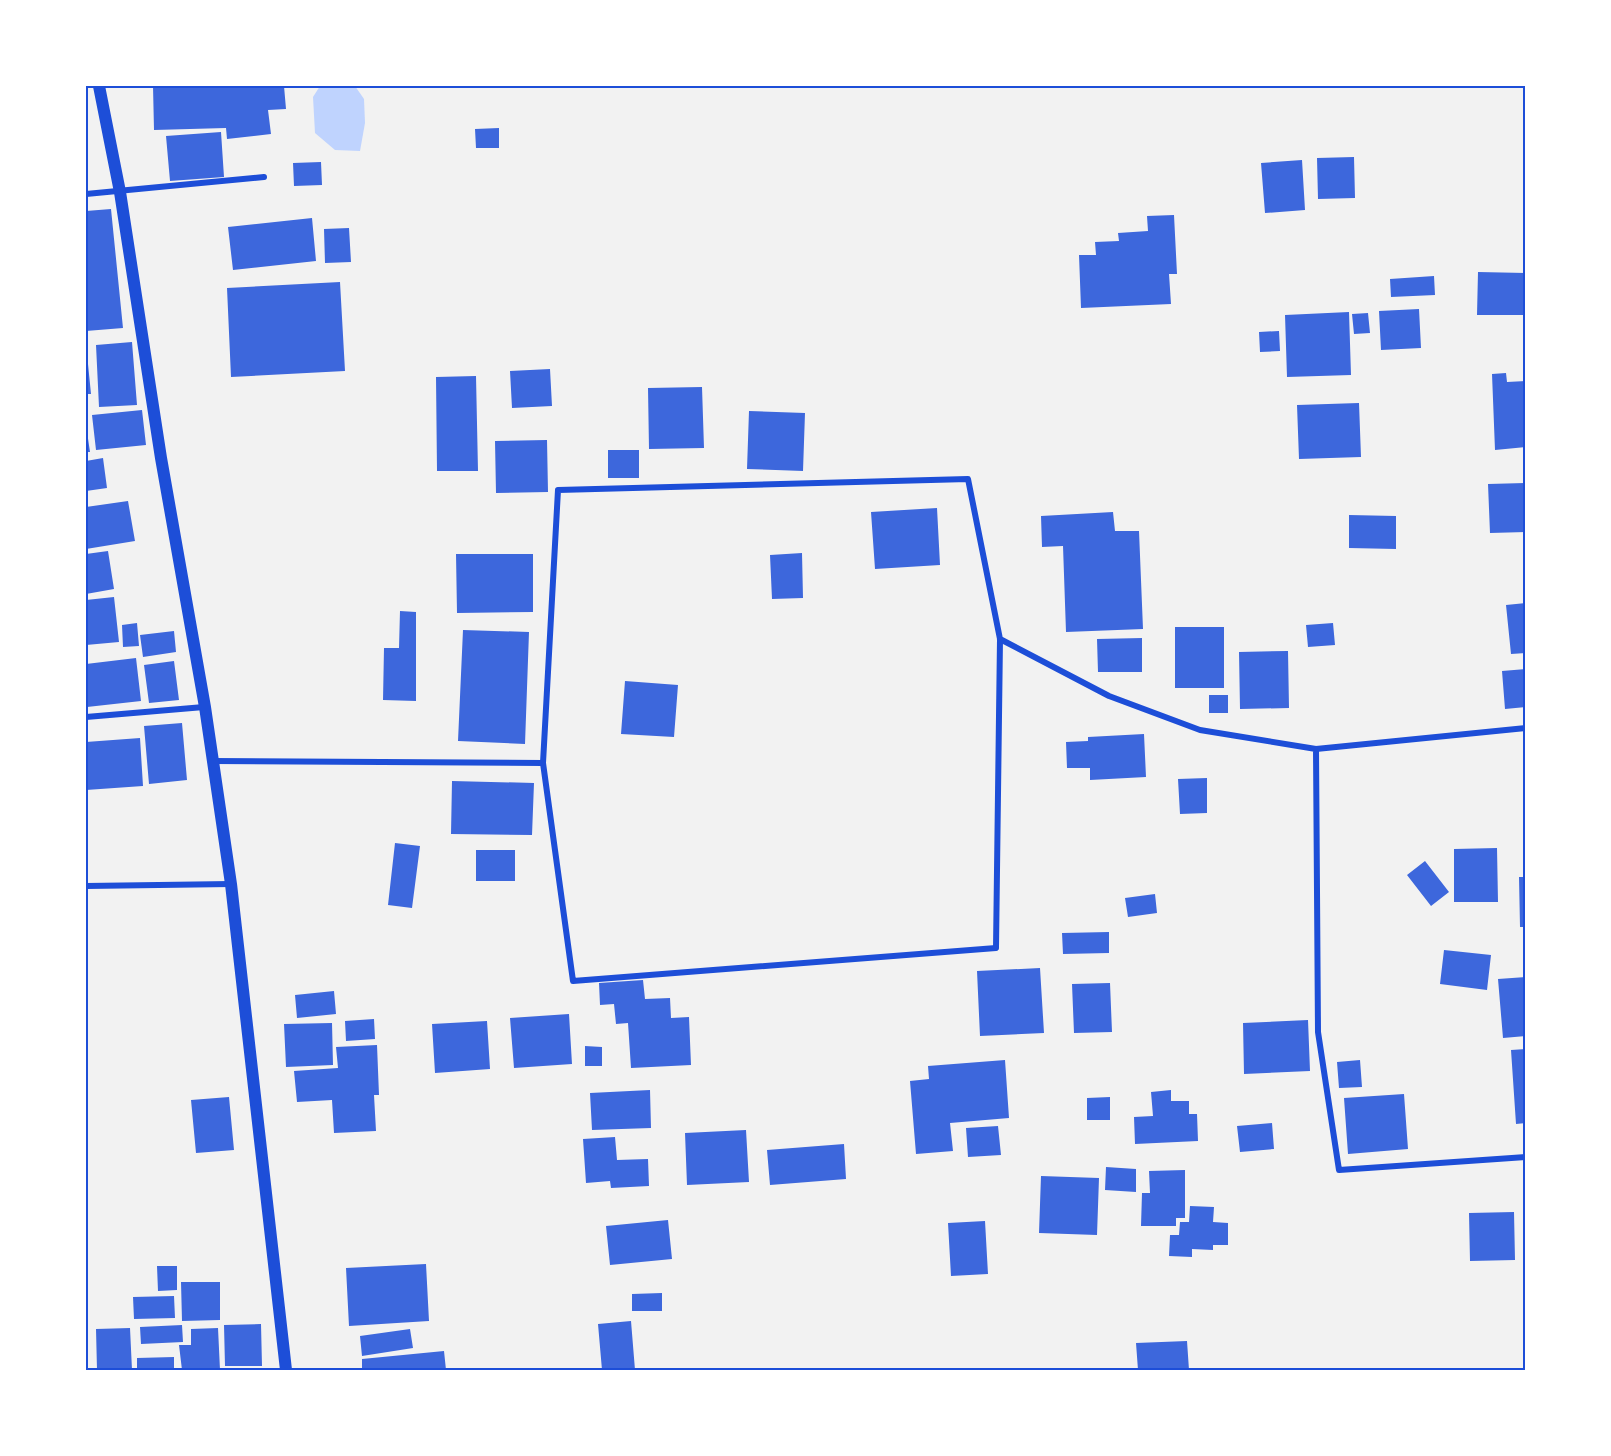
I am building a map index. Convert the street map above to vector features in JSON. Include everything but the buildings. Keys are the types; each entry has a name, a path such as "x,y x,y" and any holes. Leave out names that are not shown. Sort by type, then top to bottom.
{"main road":[{"path":"99,86 120,192 161,458 205,707 231,884 286,1371"}],"street":[{"path":"86,194 264,177"},
{"path":"968,479 1000,639 996,948 573,981 543,763 558,490 968,479"},
{"path":"1000,639 1109,696 1200,730 1316,748 1526,728"},
{"path":"86,717 205,707"},
{"path":"1316,748 1318,1032 1339,1170 1526,1157"},
{"path":"213,761 543,763"},
{"path":"86,886 231,884"}],"water":[{"path":"320,86 355,86 364,99 365,123 360,151 335,150 315,133 313,97"}]}
